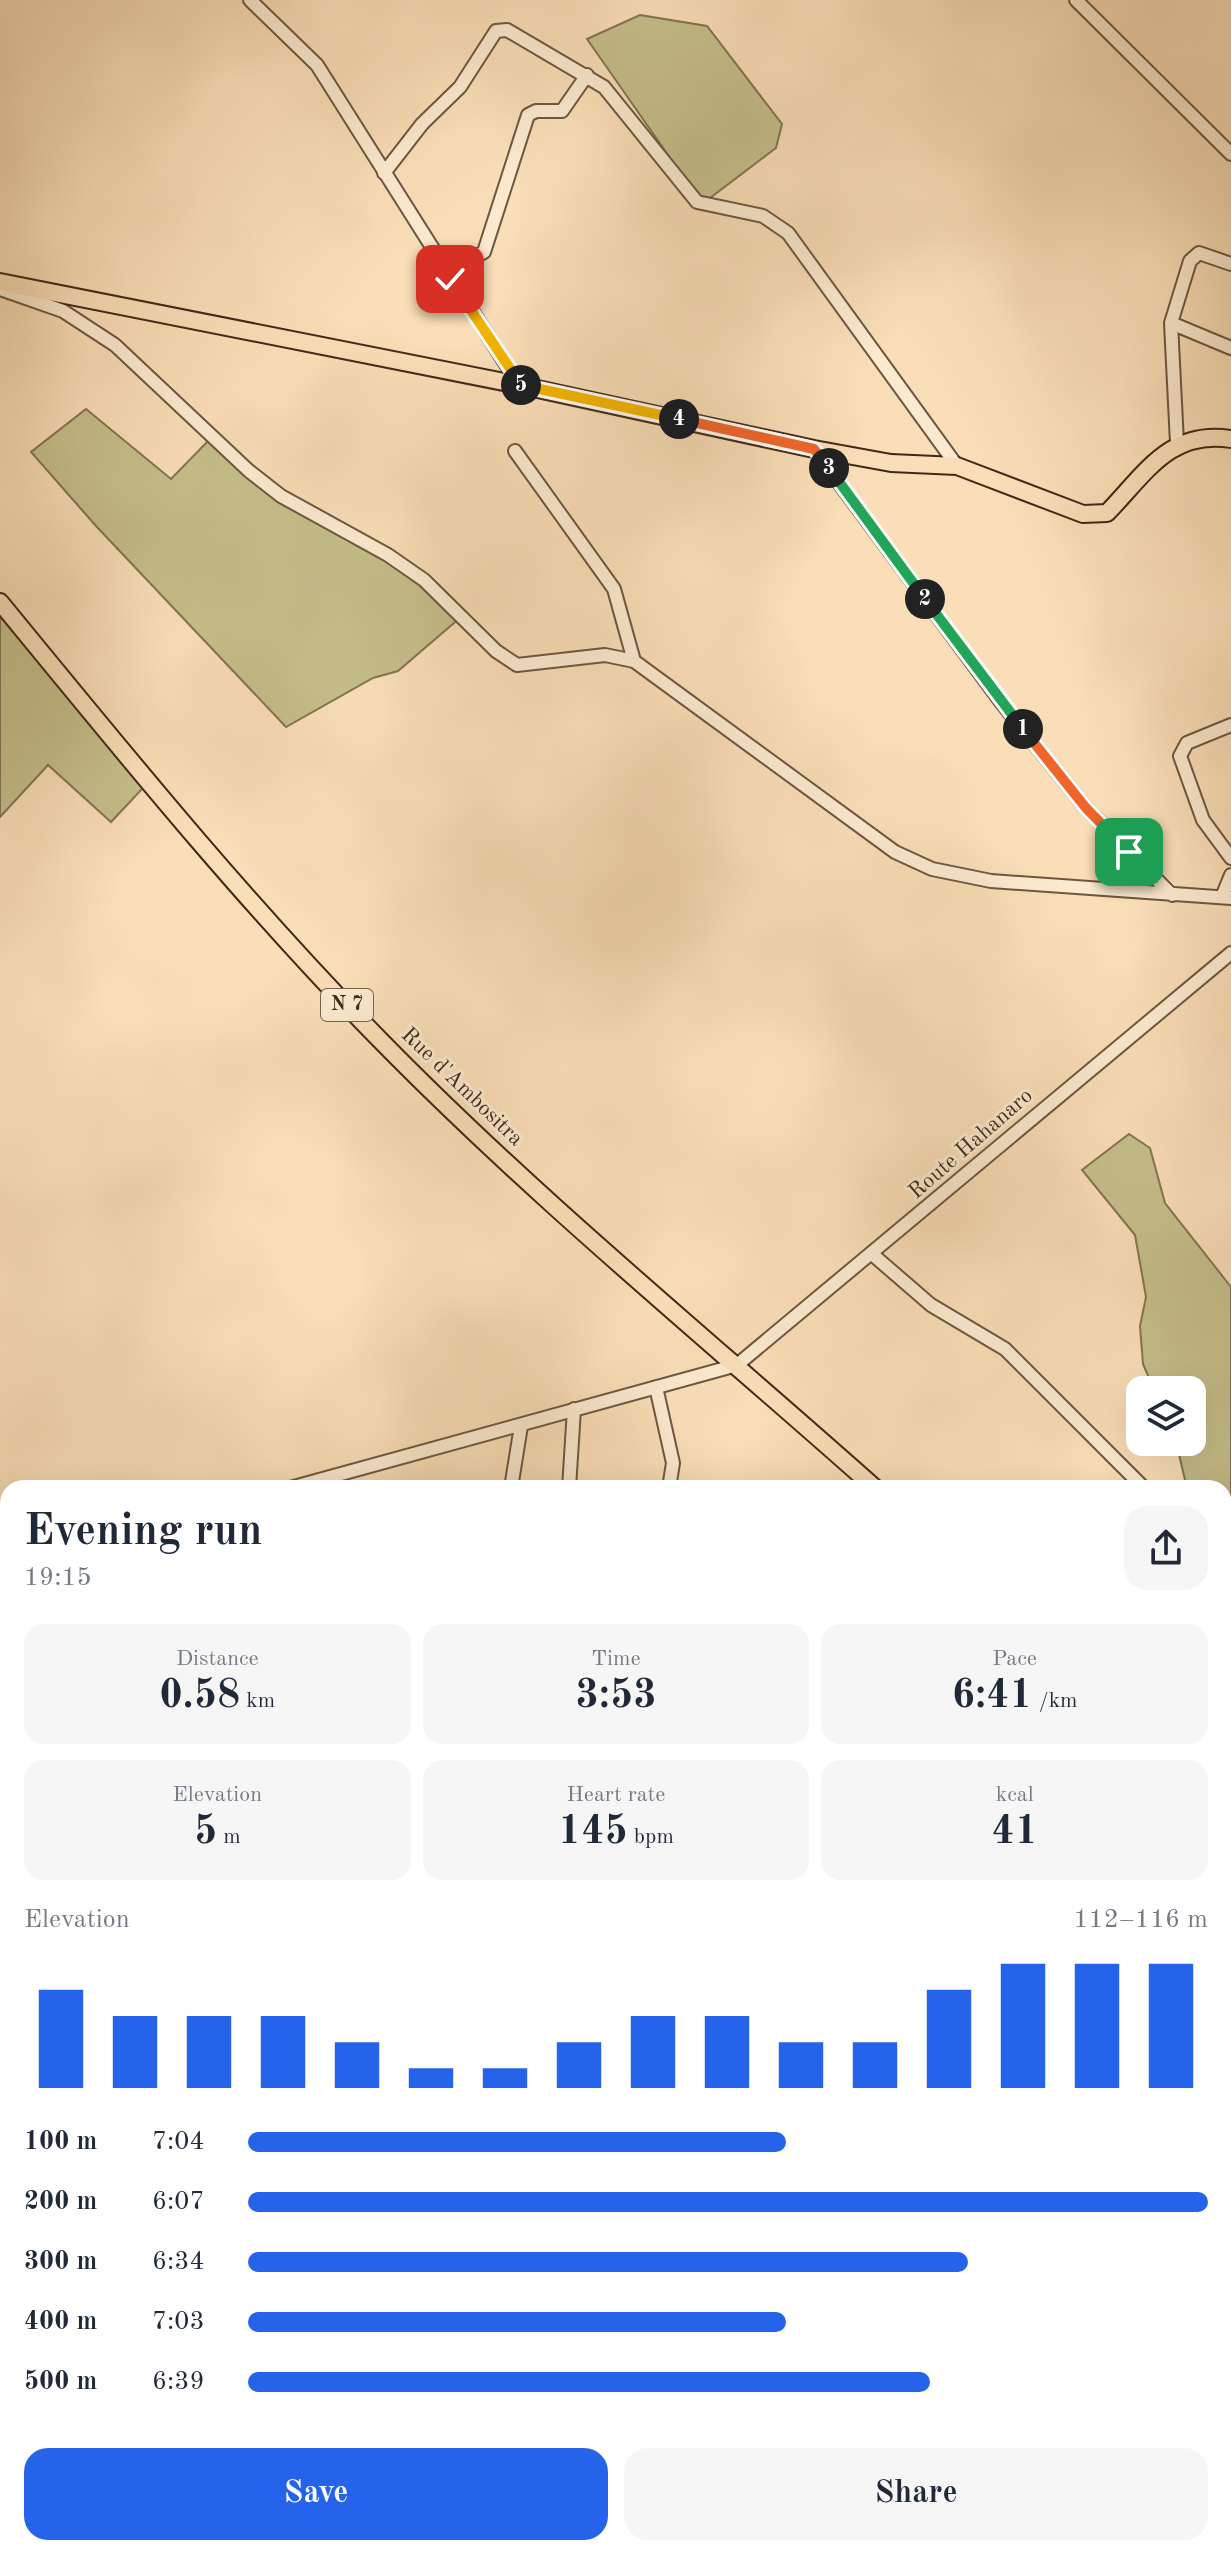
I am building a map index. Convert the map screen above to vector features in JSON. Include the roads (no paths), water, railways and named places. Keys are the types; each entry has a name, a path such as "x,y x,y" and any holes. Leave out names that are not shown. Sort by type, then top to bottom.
{"main road":[{"path":"0,282 519,385 814,449 891,463 957,466 1083,514 1107,513 1177,443 1207,435 1231,439"},
{"name":"Rue d'Ambositra","path":"0,602 261,912 382,1042 475,1133 866,1480"}],"street":[{"path":"250,0 317,65 519,385"},
{"path":"1076,0 1231,154"},
{"path":"384,173 422,124 460,87 496,31 507,30 587,75 619,104 697,202 763,216 788,233 957,466"},
{"path":"446,273 484,252 528,115 536,111 562,111 587,75"},
{"path":"1177,443 1171,323 1190,261 1199,253 1231,264"},
{"path":"0,289 63,311 115,345 249,471 281,496 388,555 424,580 496,651 517,665 605,655 634,661 895,852 932,869 991,881 1172,895 1227,897 1231,875"},
{"path":"1171,323 1231,348"},
{"path":"814,449 1001,702 1086,808 1172,895"},
{"path":"515,451 614,589 634,661"},
{"path":"1231,725 1187,743 1180,756 1203,820 1231,858"},
{"name":"Route Hahanaro","path":"737,1365 1231,953"},
{"path":"872,1254 931,1305 1005,1349 1136,1480"},
{"path":"320,1480 737,1365"},
{"path":"656,1387 673,1463 670,1480"},
{"path":"570,1480 574,1409"},
{"path":"512,1480 521,1426"}]}
